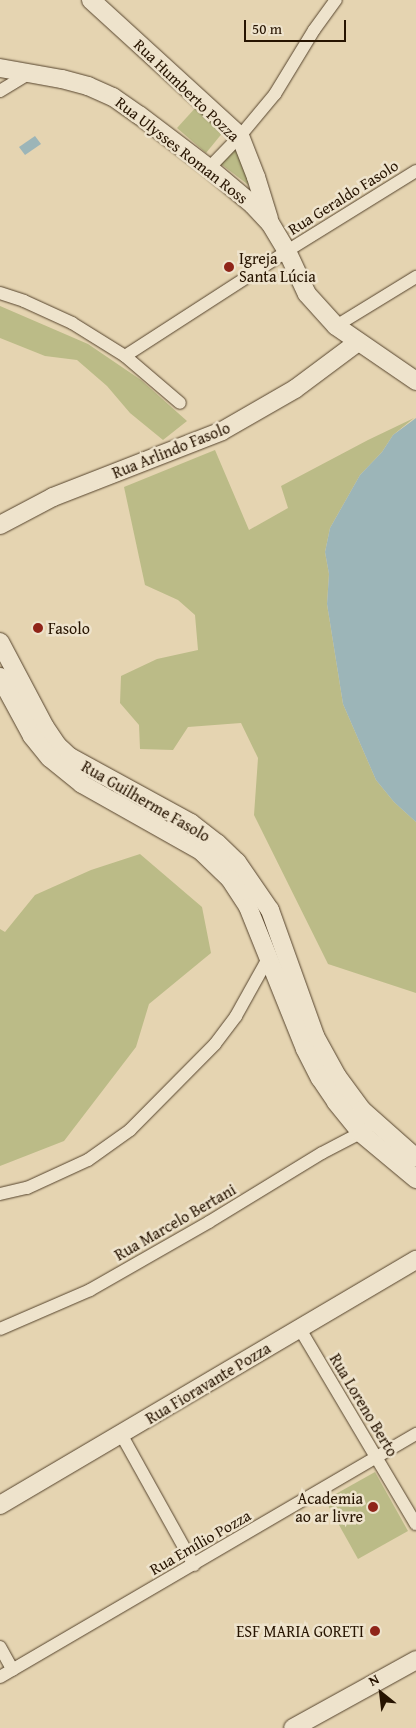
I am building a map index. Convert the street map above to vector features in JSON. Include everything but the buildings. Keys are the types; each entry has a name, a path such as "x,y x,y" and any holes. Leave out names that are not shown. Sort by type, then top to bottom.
{"main road":[{"name":"Rua Humberto Pozza","path":"91,0 240,136 256,177 270,223"},
{"name":"Rua Ulysses Roman Ross","path":"0,68 88,86 113,97 209,168 270,223"},
{"path":"270,223 287,251 307,294 336,326 416,381"},
{"name":"Rua Arlindo Fasolo","path":"0,525 53,497 222,431 295,389 358,342"},
{"name":"Rua Guilherme Fasolo","path":"0,642 40,718 58,745 70,757 191,823 217,843 237,862 270,910 315,1036 337,1076 362,1110 416,1158"},
{"name":"Rua Guilherme Fasolo","path":"0,677 32,736 50,758 82,784 201,851 216,863 230,879 248,907 305,1049 320,1078 336,1102 361,1133 416,1180"},
{"name":"Rua Fioravante Pozza","path":"0,1505 416,1260"},
{"path":"293,1728 416,1660"}],"street":[{"path":"209,168 240,136 275,94 314,30 336,0"},
{"path":"0,92 30,73"},
{"name":"Rua Geraldo Fasolo","path":"125,356 287,251 416,171"},
{"path":"336,326 416,276"},
{"path":"0,293 24,301 72,323 125,356 180,403"},
{"path":"0,1194 27,1188 88,1160 130,1130 215,1044 236,1016 269,957 281,942"},
{"name":"Rua Marcelo Bertani","path":"0,1329 90,1290 361,1133 378,1125"},
{"name":"Rua Loreno Berto","path":"300,1329 416,1524"},
{"path":"122,1434 194,1565"},
{"name":"Rua Emílio Pozza","path":"0,1677 416,1434"},
{"path":"0,1647 13,1670"}],"green space":[{"path":"197,106 224,131 206,153 177,128"},
{"path":"237,146 251,187 221,164"},
{"path":"0,306 88,344 141,380 187,421 163,440 130,413 107,386 77,360 45,356 0,338"},
{"path":"414,418 393,435 382,452 360,475 330,528 325,552 329,574 327,604 343,704 376,780 394,802 416,822 416,993 328,964 254,815 258,758 241,723 188,727 173,750 140,749 139,725 120,703 121,676 157,659 198,650 195,615 178,600 145,585 124,487 215,450 249,530 288,508 281,486"},
{"path":"140,854 202,907 211,953 149,1004 136,1047 64,1141 0,1166 0,929 5,932 35,895 91,870"},
{"path":"375,1472 408,1531 358,1559 325,1500"}],"water":[{"path":"35,136 41,144 25,155 19,147"},
{"path":"416,418 416,822 394,802 376,780 343,704 327,604 329,574 325,552 330,528 360,475 382,452 393,435"}],"place":[{"name":"Igreja Santa Lúcia","path":"229,267"},
{"name":"Fasolo","path":"38,628"},
{"name":"Academia ao ar livre","path":"373,1507"},
{"name":"ESF MARIA GORETI","path":"375,1631"}]}
